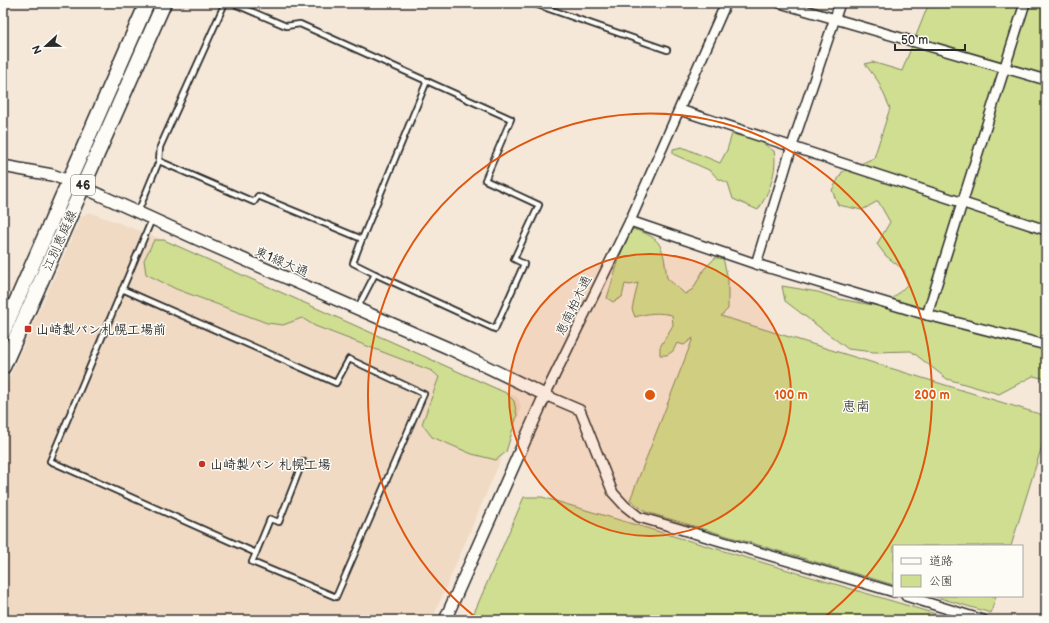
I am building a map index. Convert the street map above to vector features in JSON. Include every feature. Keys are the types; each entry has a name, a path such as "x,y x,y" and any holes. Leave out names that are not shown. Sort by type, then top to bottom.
{"main road":[{"name":"江別恵庭線","path":"3,367 147,3"},
{"name":"江別恵庭線","path":"3,332 8,305 76,184 164,3"}],"street":[{"name":"恵南柏木通","path":"445,620 545,395 630,221 726,3"},
{"path":"780,3 1006,67 1046,80"},
{"path":"756,264 792,146 840,3"},
{"path":"927,315 1025,3"},
{"path":"680,110 1046,230"},
{"name":"東1線大通","path":"3,166 52,175 76,184 152,219 448,348 545,395"},
{"path":"630,221 756,264 927,315 1046,345"},
{"path":"545,395 580,410 613,492 625,506 639,517 893,592"},
{"path":"909,597 983,620"}],"lane":[{"path":"138,212 160,161 160,147 225,3"},
{"path":"232,3 286,26 300,24 427,81 511,119 485,180 539,205 514,260 524,264 495,329 353,263 427,81"},
{"path":"531,3 667,50"},
{"path":"160,161 254,202 258,196 362,239"},
{"path":"152,219 50,461 256,553"},
{"path":"357,309 375,274"},
{"path":"122,289 336,383 349,359 424,394 336,597 252,562 270,519 279,522 303,460"}],"shaded area":[{"path":"89,212 164,240 517,397 521,406 519,417 432,620 3,620 3,391 81,217"}],"green space":[{"path":"929,3 1046,3 1046,379 1033,376 999,394 947,379 911,351 874,352 848,349 785,301 782,286 818,292 839,299 884,307 908,284 904,270 886,256 877,244 890,222 878,201 862,210 838,205 832,190 842,172 874,158 890,108 878,81 865,64 872,62 902,71"},
{"path":"732,134 760,141 774,151 774,174 766,196 758,210 733,199 728,183 717,178 711,171 673,154 673,149 682,147 720,163 727,150"},
{"path":"632,229 650,236 656,240 663,252 667,278 685,294 693,289 704,269 715,258 723,258 728,279 728,309 721,316 1046,416 1046,433 1011,545 893,545 893,585 646,512 630,500 693,338 684,345 677,343 673,351 667,355 660,355 660,347 673,325 672,315 653,313 635,317 632,309 638,283 630,285 625,284 622,297 613,302 607,298 621,253"},
{"path":"154,240 164,240 506,393 514,401 517,415 506,452 496,460 472,454 432,437 422,424 439,377 432,371 315,326 302,318 283,325 267,323 176,289 146,274 144,260"},
{"path":"524,497 542,497 956,620 471,620"},
{"path":"936,597 996,597 991,613"}],"place":[{"name":"山崎製パン札幌工場前","path":"28,329"},
{"name":"山崎製パン 札幌工場","path":"202,464"}],"district":[{"name":"恵南","path":"856,406"}]}
